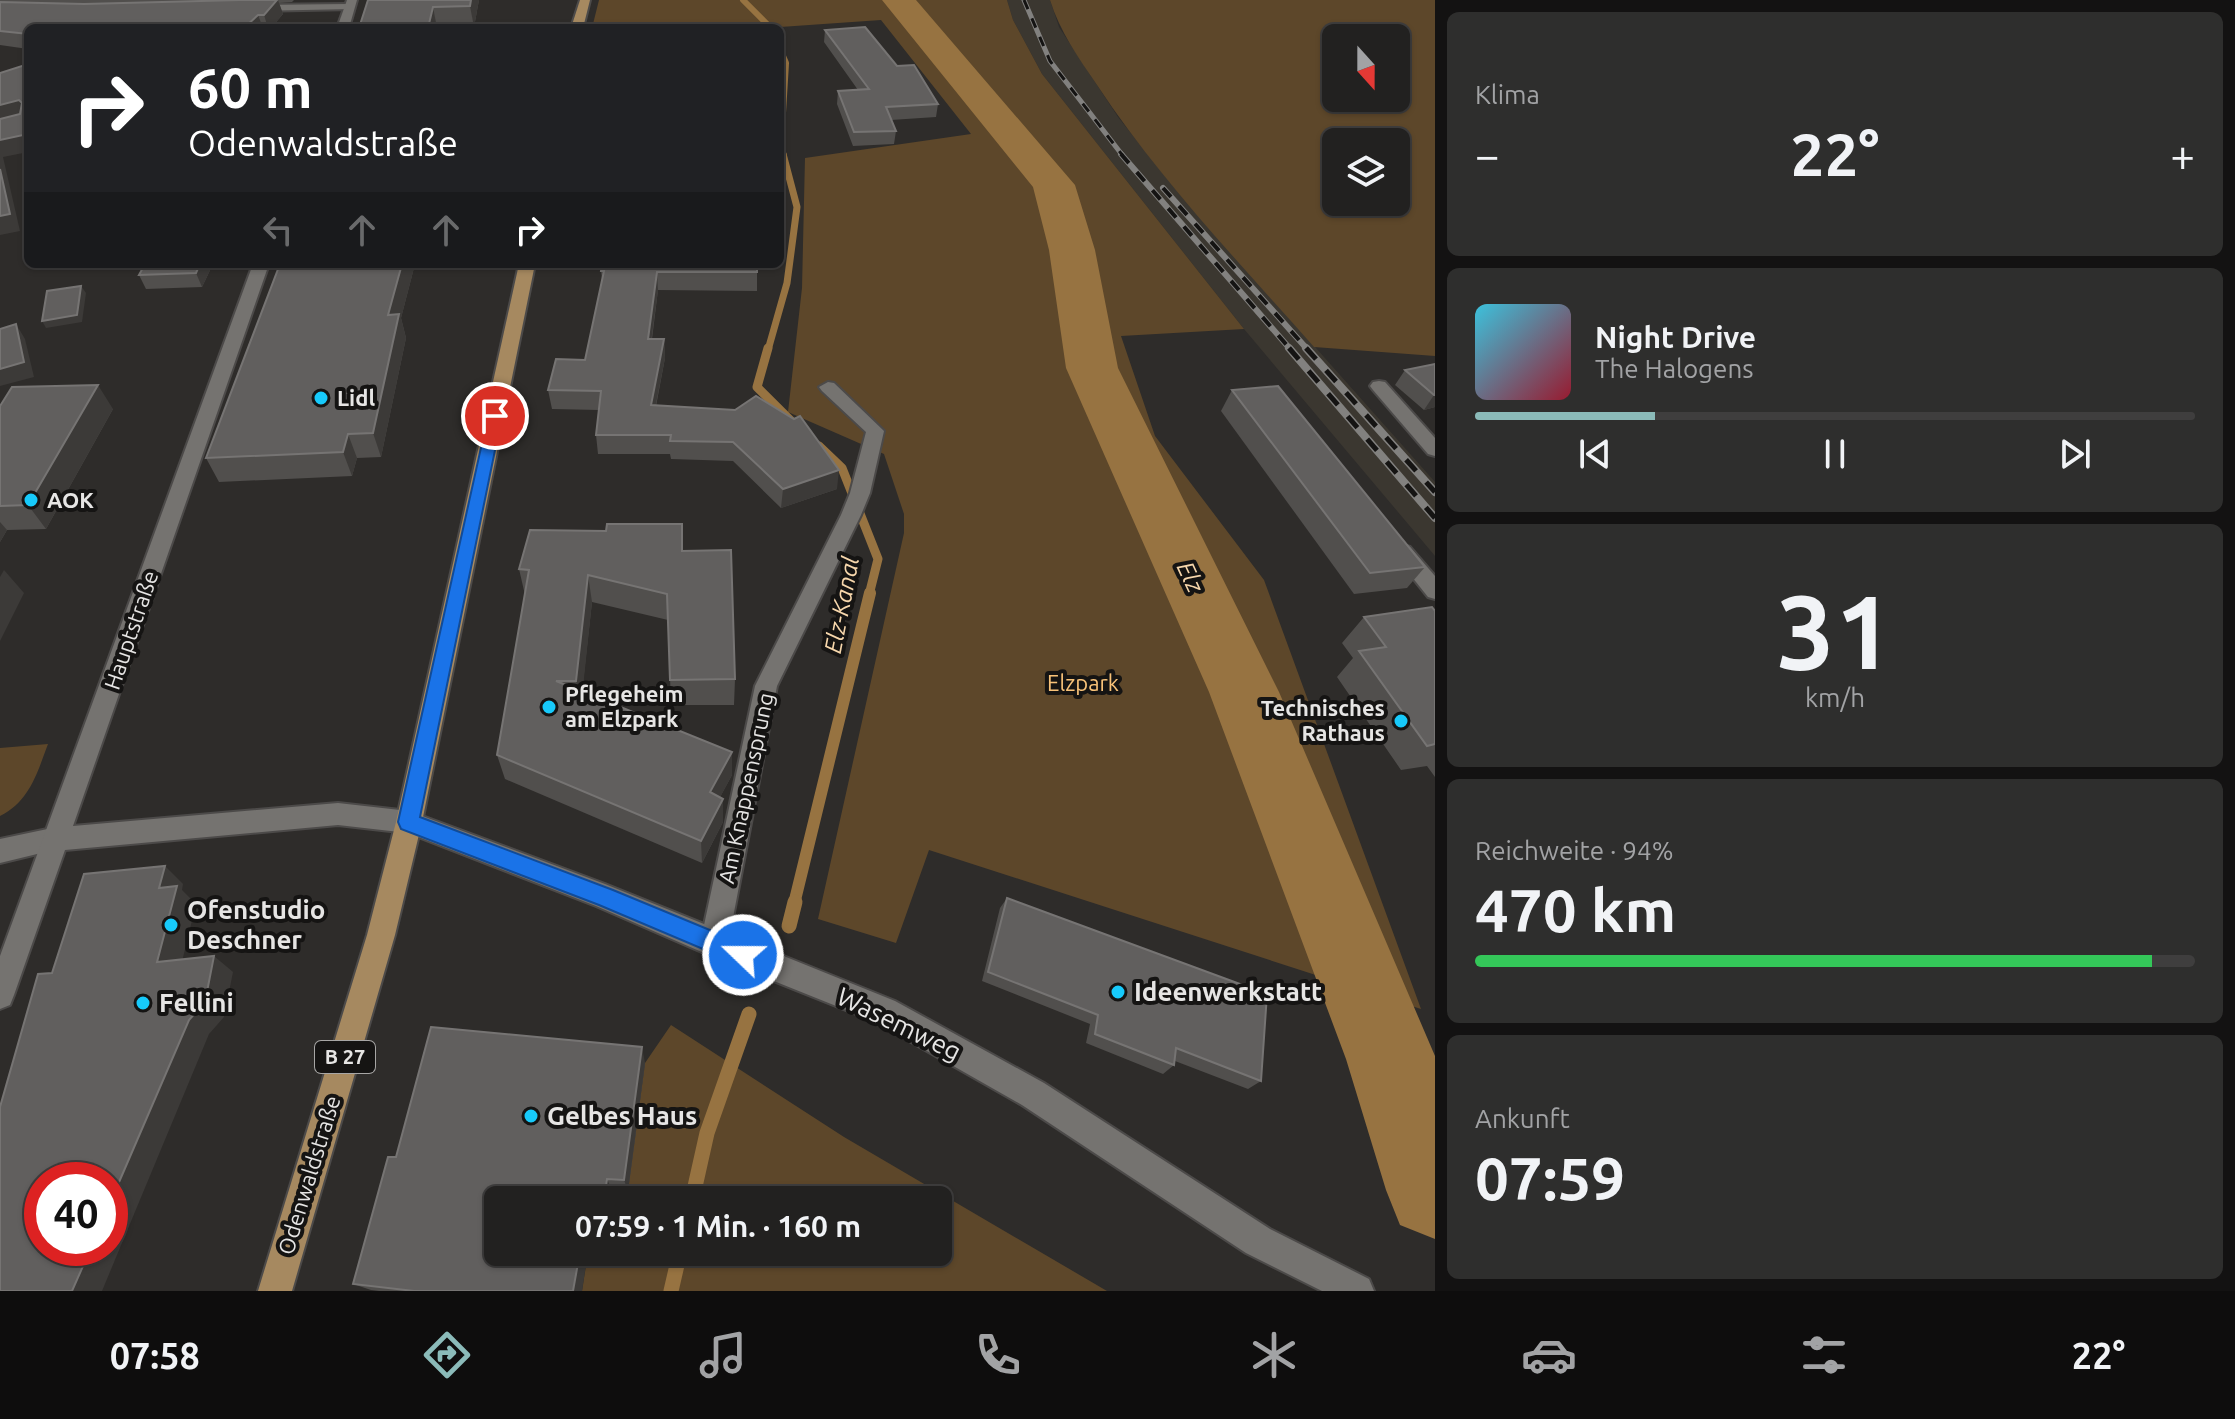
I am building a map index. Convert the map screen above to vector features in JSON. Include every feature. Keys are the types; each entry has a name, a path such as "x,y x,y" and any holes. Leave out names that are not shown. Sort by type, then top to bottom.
{"main road":[{"path":"578,24 585,0"},
{"name":"Odenwaldstraße","path":"275,1291 381,935 409,822 526,268"}],"street":[{"path":"234,9 350,3 344,24"},
{"name":"Hauptstraße","path":"0,995 260,268"},
{"path":"1379,386 1435,450"},
{"name":"Am Knappensprung","path":"714,944 766,686 851,515 860,493 875,431 828,387"},
{"path":"1386,531 1435,591"},
{"name":"Wasemweg","path":"0,851 57,839 338,814 409,822 605,897 714,944 885,1011 1033,1094 1258,1241 1346,1286"}],"shaded area":[{"path":"1007,0 1050,0 1059,27 1118,117 1181,196 1435,482 1435,556 1244,329 1042,74 1013,20"}],"green space":[{"name":"Elzpark","path":"599,0 1007,0 1013,20 1042,74 1244,329 1121,336 1155,436 1264,580 1421,1009 929,850 896,943 818,919 904,533 904,514 884,454 788,412 802,288 805,158 971,134 881,20 784,27 784,24 593,24"},
{"path":"1050,0 1435,0 1435,356 1314,347 1147,154 1064,34"},
{"path":"48,744 36,776 25,794 0,816 0,748"},
{"path":"671,1025 844,1137 928,1186 629,1186 645,1063"},
{"path":"952,1200 1107,1291 582,1291 586,1266 952,1266"}],"building":[{"path":"277,0 264,15 258,15 248,24 24,24 24,34 0,31 0,2 84,4"},
{"path":"368,0 471,0 470,6 433,7 429,24 360,24"},
{"path":"865,27 897,66 914,65 938,104 886,107 896,131 854,132 838,91 869,89 825,30"},
{"path":"24,65 24,135 0,140 0,119 20,114 22,103 19,100 0,105 0,73"},
{"path":"0,169 10,214 0,216"},
{"path":"143,268 198,268 196,273 139,275"},
{"name":"Lidl","path":"278,268 401,268 388,315 399,314 373,433 348,434 343,452 206,458"},
{"path":"601,268 757,268 757,272 657,272 648,339 664,339 651,405 735,410 756,396 794,419 800,416 839,470 783,489 733,442 670,441 671,435 596,435 601,391 548,390 556,359 585,360 604,271"},
{"path":"81,286 77,315 42,321 47,291"},
{"path":"16,324 24,362 0,369 0,329"},
{"path":"1435,364 1435,395 1434,395 1405,370"},
{"path":"98,385 28,505 0,506 0,406 12,387"},
{"path":"1278,386 1425,567 1370,573 1232,390"},
{"name":"Pflegeheim am Elzpark","path":"607,524 682,524 682,551 731,550 735,679 670,680 667,594 588,575 576,681 556,681 732,752 710,792 723,799 701,841 497,755 529,570 519,569 530,530 606,531"},
{"path":"1432,607 1435,611 1435,744 1427,746 1359,651 1386,647 1364,617"},
{"path":"165,866 159,888 177,886 157,962 214,956 205,1002 189,1020 128,1162 24,1162 24,1266 83,1266 72,1291 0,1291 0,1107 38,974 52,973 84,874"},
{"name":"Ideenwerkstatt","path":"1007,898 1267,994 1261,1081 1176,1048 1174,1065 1095,1034 1098,1015 988,972"},
{"path":"431,1027 642,1047 624,1180 607,1179 606,1186 484,1186 484,1266 577,1266 573,1291 414,1291 353,1284 388,1157 396,1157"}],"waterway":[{"name":"Elz-Kanal","path":"743,0 767,24"},
{"name":"Elz","path":"898,0 1054,185 1072,250 1092,368 1244,692 1391,1059 1435,1190"},
{"name":"Elz-Kanal","path":"784,58 784,96"},
{"name":"Elz-Kanal","path":"768,350 787,283 797,207 784,158"},
{"name":"Elz-Kanal","path":"768,348 757,387 791,421"},
{"name":"Elz-Kanal","path":"819,446 842,468 878,559 869,595"},
{"name":"Elz-Kanal","path":"794,904 870,593"},
{"name":"Elz-Kanal","path":"789,926 795,902"},
{"name":"Elz-Kanal","path":"695,1186 707,1133 749,1014"},
{"name":"Elz-Kanal","path":"671,1291 677,1266"}],"railway":[{"path":"1024,0 1050,61 1123,156"},
{"path":"1121,154 1291,350"},
{"path":"1163,188 1308,350"},
{"path":"1289,348 1435,518"},
{"path":"1306,348 1435,492"}],"place":[{"name":"Lidl","path":"321,398"},
{"name":"AOK","path":"31,500"},
{"name":"Pflegeheim am Elzpark","path":"549,707"},
{"name":"Technisches Rathaus","path":"1401,721"},
{"name":"Ofenstudio Deschner","path":"171,925"},
{"name":"Ideenwerkstatt","path":"1118,992"},
{"name":"Fellini","path":"143,1003"},
{"name":"Gelbes Haus","path":"531,1116"}],"route":[{"path":"495,416 409,822 605,897 743,955"}]}
